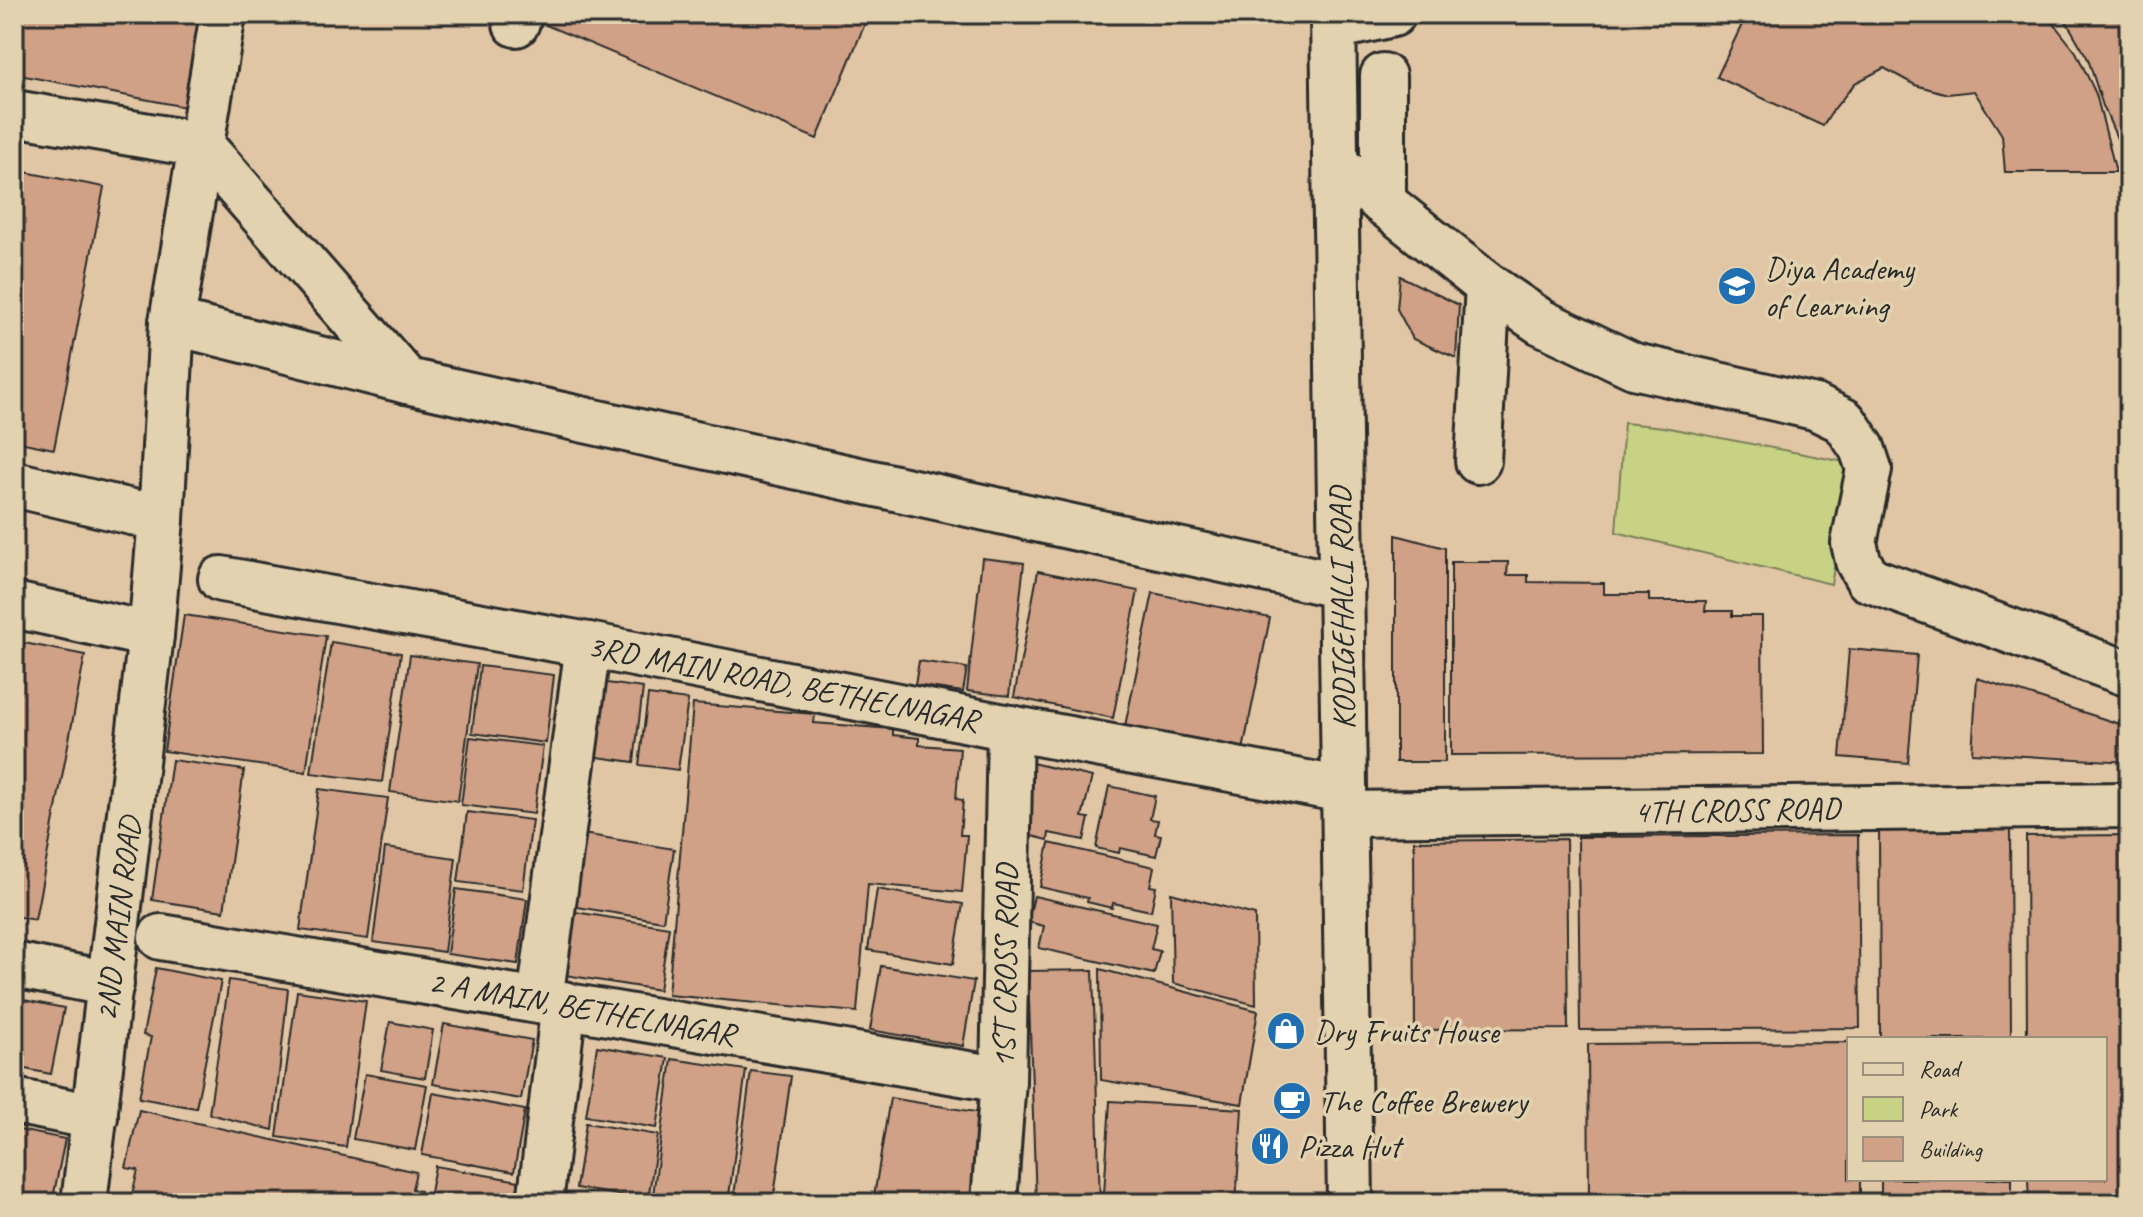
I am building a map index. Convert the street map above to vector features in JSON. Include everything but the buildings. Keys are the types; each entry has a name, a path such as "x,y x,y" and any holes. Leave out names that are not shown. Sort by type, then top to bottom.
{"street":[{"name":"2ND MAIN ROAD","path":"84,1203 151,635 172,322 223,14"},
{"path":"1334,20 1393,14"},
{"name":"KODIGEHALLI ROAD","path":"1334,20 1350,1203"},
{"path":"1383,76 1383,203"},
{"path":"14,113 201,145 407,381"},
{"path":"1336,165 1488,286 1541,322 1634,366 1815,407 1844,421 1862,448 1869,469 1854,543 1858,561 1868,579 2129,674"},
{"path":"1478,461 1488,286"},
{"path":"172,322 407,381 1342,586"},
{"path":"14,484 161,519"},
{"name":"3RD MAIN ROAD, BETHELNAGAR","path":"221,579 588,645 1010,728 1344,802"},
{"path":"14,605 151,635"},
{"path":"540,1203 552,1002 588,645"},
{"name":"1ST CROSS ROAD","path":"994,1203 1003,1080 1010,728"},
{"name":"4TH CROSS ROAD","path":"1344,802 2129,805"},
{"name":"2 A MAIN, BETHELNAGAR","path":"161,937 1003,1080"},
{"path":"14,965 111,984"},
{"path":"14,1101 95,1117"}],"green space":[{"path":"1624,423 1664,427 1850,463 1831,584 1616,532"}],"place":[{"name":"Diya Academy of Learning","path":"1737,286"},
{"name":"Dry Fruits House","path":"1286,1031"},
{"name":"The Coffee Brewery","path":"1292,1101"},
{"name":"Pizza Hut","path":"1270,1146"}]}
